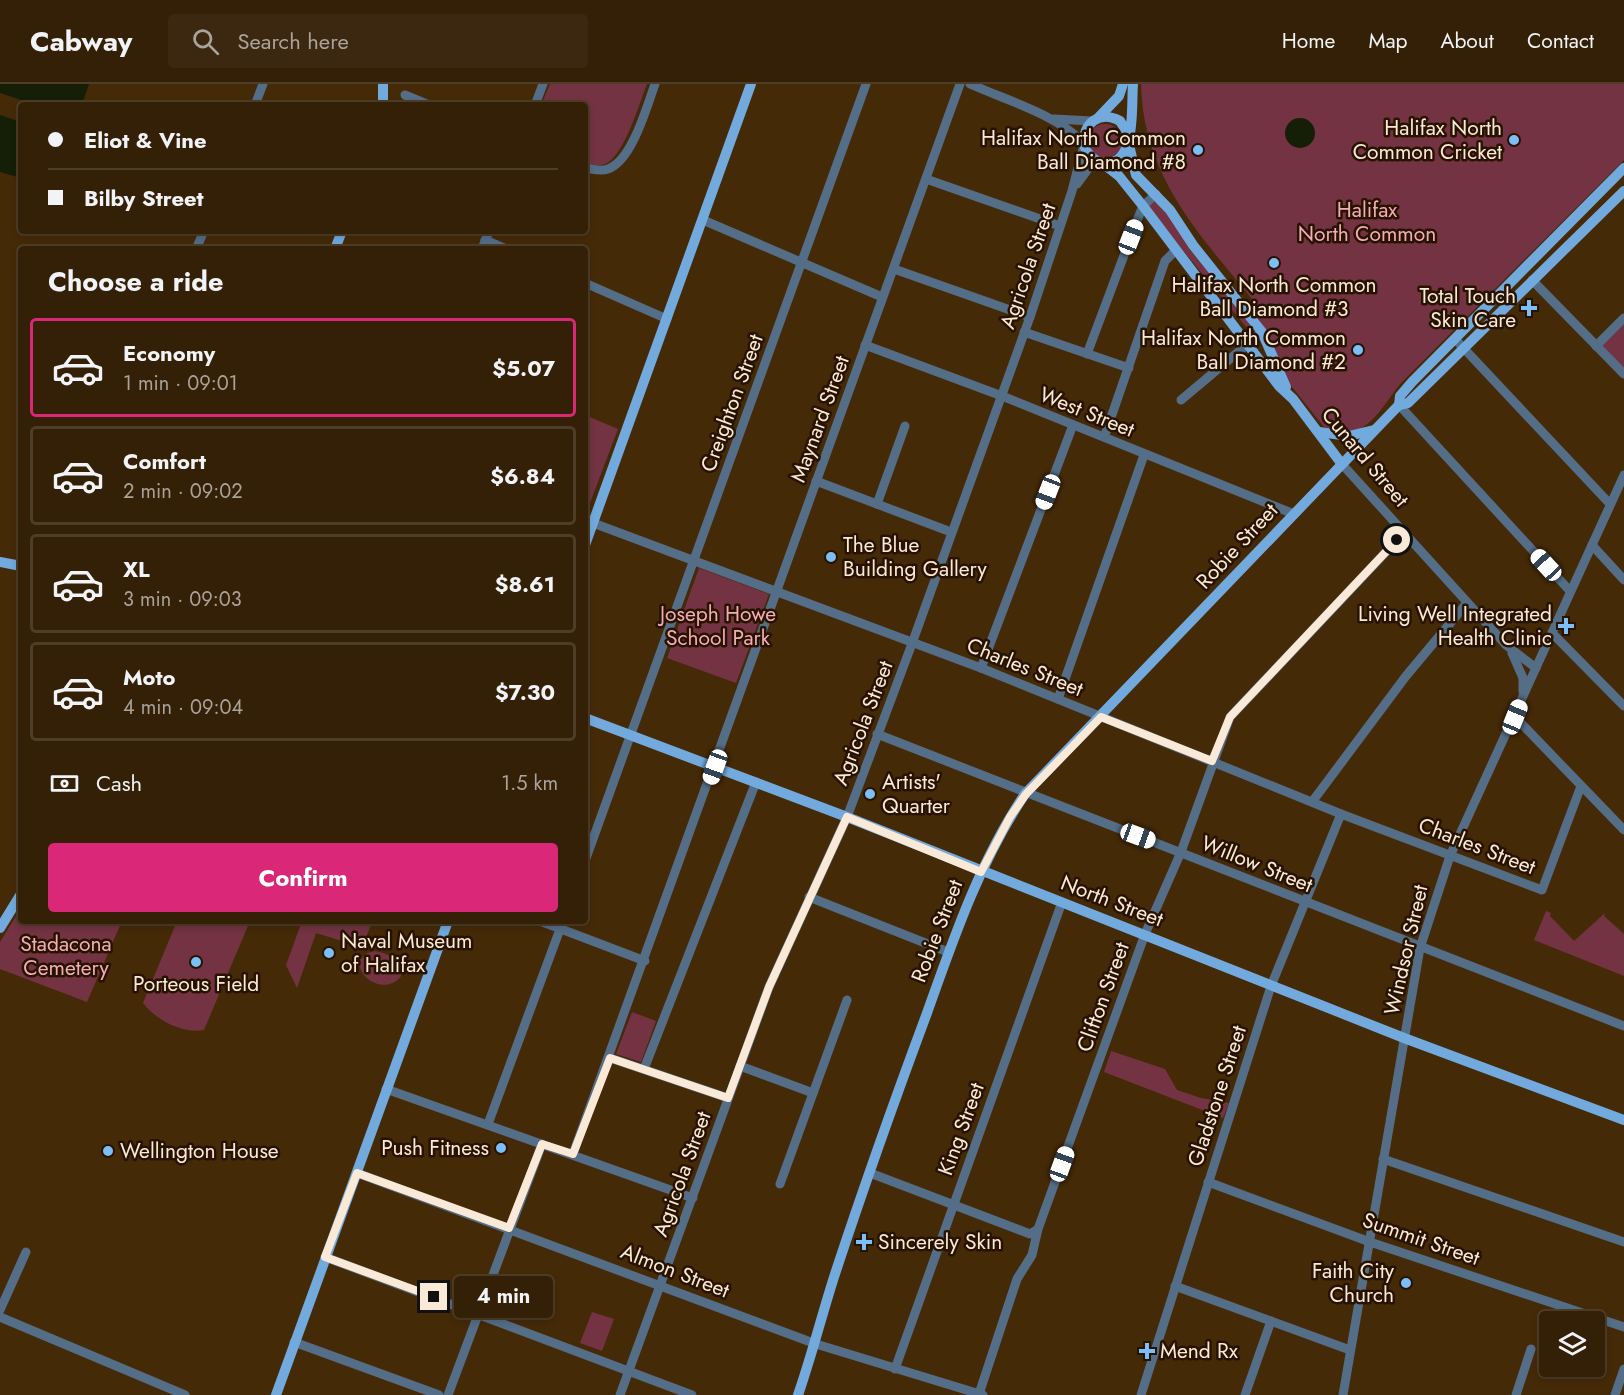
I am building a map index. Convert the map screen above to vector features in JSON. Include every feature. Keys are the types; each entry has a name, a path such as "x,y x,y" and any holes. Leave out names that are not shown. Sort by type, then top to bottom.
{"main road":[{"path":"383,84 383,102"},
{"path":"588,537 751,84"},
{"path":"1095,119 1115,118 1124,125 1129,140 1119,159 1100,162 1092,158 1083,143 1083,134 1095,119 1119,96 1123,84"},
{"name":"Cunard Street","path":"1133,84 1129,140 1136,175 1156,194 1262,332 1293,399"},
{"name":"Cunard Street","path":"1100,162 1119,176 1279,386 1293,399 1341,463"},
{"name":"Robie Street","path":"1399,405 1400,396 1624,168"},
{"name":"Robie Street","path":"798,1395 816,1344 835,1275 948,952 981,872 1010,817 1026,794 1341,463 1399,405 1408,403 1624,191"},
{"path":"1318,432 1349,436 1374,430"},
{"path":"0,562 18,565"},
{"name":"North Street","path":"588,719 847,817 1404,1038 1624,1120"},
{"path":"0,928 18,899"},
{"path":"276,1395 447,924"}],"street":[{"path":"256,102 263,84"},
{"path":"537,102 543,84"},
{"path":"588,169 598,171 609,169 627,153 655,84"},
{"name":"Creighton Street","path":"588,853 866,84"},
{"name":"Maynard Street","path":"573,1154 610,1058 960,84"},
{"path":"970,84 1052,119 1071,130 1083,143"},
{"path":"405,95 422,102"},
{"path":"1052,119 1095,119"},
{"name":"Agricola Street","path":"620,1395 769,987 847,817 1030,317 1072,191 1083,143"},
{"name":"Agricola Street","path":"1072,191 1088,169 1100,162"},
{"path":"926,179 1060,226"},
{"path":"1087,354 1143,206 1156,194"},
{"path":"703,220 882,297"},
{"path":"485,240 499,246"},
{"path":"1106,432 1165,261 1176,250"},
{"path":"894,269 1030,317"},
{"path":"1532,280 1624,374"},
{"path":"588,284 667,319"},
{"path":"1596,346 1624,318"},
{"path":"1024,332 1129,368"},
{"path":"1181,400 1262,332"},
{"path":"1455,339 1610,504"},
{"name":"West Street","path":"865,345 1002,396 1294,514"},
{"path":"1399,405 1570,591"},
{"path":"981,668 1073,425"},
{"path":"877,504 905,426"},
{"path":"1058,699 1144,455"},
{"name":"Cunard Street","path":"1341,463 1506,645 1536,668"},
{"name":"Windsor Street","path":"1343,1395 1420,948 1450,856 1624,475"},
{"path":"816,481 951,532"},
{"name":"Charles Street","path":"593,523 912,641 1341,814 1542,890 1581,786"},
{"name":"Clifton Street","path":"981,1394 1017,1279 1032,1255 1038,1229 1145,934 1181,852 1212,761 1230,717 1404,533"},
{"path":"1592,545 1624,579"},
{"path":"1312,802 1406,676 1467,603"},
{"path":"1552,633 1624,706"},
{"name":"Cunard Street","path":"1506,645 1523,678 1523,696"},
{"path":"1515,717 1624,830"},
{"name":"Willow Street","path":"877,734 1026,794 1181,852 1304,903 1624,1026"},
{"path":"644,1069 756,782"},
{"name":"Gladstone Street","path":"1141,1395 1271,986 1341,814"},
{"path":"809,897 948,952"},
{"name":"King Street","path":"896,1369 1062,902"},
{"path":"488,1124 561,925 645,961"},
{"path":"780,1184 847,1000"},
{"path":"610,1058 728,1098"},
{"path":"740,1066 813,1093"},
{"path":"386,1089 693,1198"},
{"path":"448,1395 542,1144"},
{"path":"1383,1159 1624,1242"},
{"name":"Almon Street","path":"357,1173 816,1344 981,1394"},
{"path":"870,1173 1030,1234 1038,1229"},
{"name":"Summit Street","path":"1208,1182 1370,1242 1624,1327"},
{"path":"0,1310 26,1251"},
{"path":"325,1257 478,1312 692,1395"},
{"path":"1175,1286 1350,1350"},
{"path":"0,1317 185,1395"},
{"path":"1245,1395 1271,1321"},
{"path":"294,1342 439,1395"},
{"path":"1516,1395 1531,1349"},
{"path":"1615,1395 1624,1369"}],"green space":[{"path":"550,84 647,84 620,149 614,158 602,165 588,164 588,102 542,102"},
{"name":"Halifax North Common","path":"1141,84 1624,84 1624,160 1401,383 1372,420 1357,430 1342,432 1324,427 1288,382 1265,330 1255,314 1266,316 1201,237 1182,210 1153,152 1145,119"},
{"path":"1105,124 1117,129 1122,141 1117,153 1105,158 1093,153 1088,141 1093,129"},
{"path":"1155,202 1162,205 1253,329 1251,333 1149,209 1150,204"},
{"path":"1624,324 1624,368 1602,346"},
{"path":"588,416 618,429 588,508"},
{"name":"Joseph Howe School Park","path":"699,568 769,594 736,683 667,658"},
{"path":"1546,911 1551,913 1550,916 1574,941 1605,913 1604,916 1624,934 1624,976 1534,940"},
{"name":"Stadacona Cemetery","path":"18,913 18,924 121,924 87,1002 0,969 0,942"},
{"name":"Porteous Field","path":"176,924 249,924 204,1030 178,1028 155,1015 143,1003"},
{"path":"301,924 372,924 366,937 355,945 316,933 297,988 286,965"},
{"path":"374,951 394,958 401,970 401,976 389,984 382,985 369,980 360,968 359,961 367,953"},
{"path":"632,1012 656,1021 641,1062 616,1054"},
{"path":"1111,1051 1165,1069 1177,1090 1201,1098 1229,1103 1223,1118 1104,1072"},
{"path":"592,1312 614,1319 602,1351 580,1343"}],"shaded area":[{"path":"0,84 89,84 83,102 27,102 0,93"},
{"path":"0,115 18,121 18,177 0,172"},
{"path":"1300,118 1311,122 1315,133 1311,144 1300,148 1289,144 1285,133 1289,122"}],"place":[{"name":"Halifax North Common Cricket","path":"1514,140"},
{"name":"Halifax North Common Ball Diamond #8","path":"1198,150"},
{"name":"Halifax North Common Ball Diamond #3","path":"1274,263"},
{"name":"Total Touch Skin Care","path":"1529,308"},
{"name":"Halifax North Common Ball Diamond #2","path":"1358,350"},
{"name":"The Blue Building Gallery","path":"831,557"},
{"name":"Living Well Integrated Health Clinic","path":"1566,626"},
{"name":"Artists' Quarter","path":"870,794"},
{"name":"Naval Museum of Halifax","path":"329,953"},
{"name":"Porteous Field","path":"196,962"},
{"name":"Push Fitness","path":"501,1148"},
{"name":"Wellington House","path":"108,1151"},
{"name":"Sincerely Skin","path":"864,1242"},
{"name":"Faith City Church","path":"1406,1283"},
{"name":"Mend Rx","path":"1147,1351"}],"route":[{"path":"434,1297 325,1257 357,1173 509,1228 542,1144 573,1154 610,1058 728,1098 769,987 847,817 981,872 1010,817 1026,794 1101,717 1212,761 1230,717 1397,540"}]}
